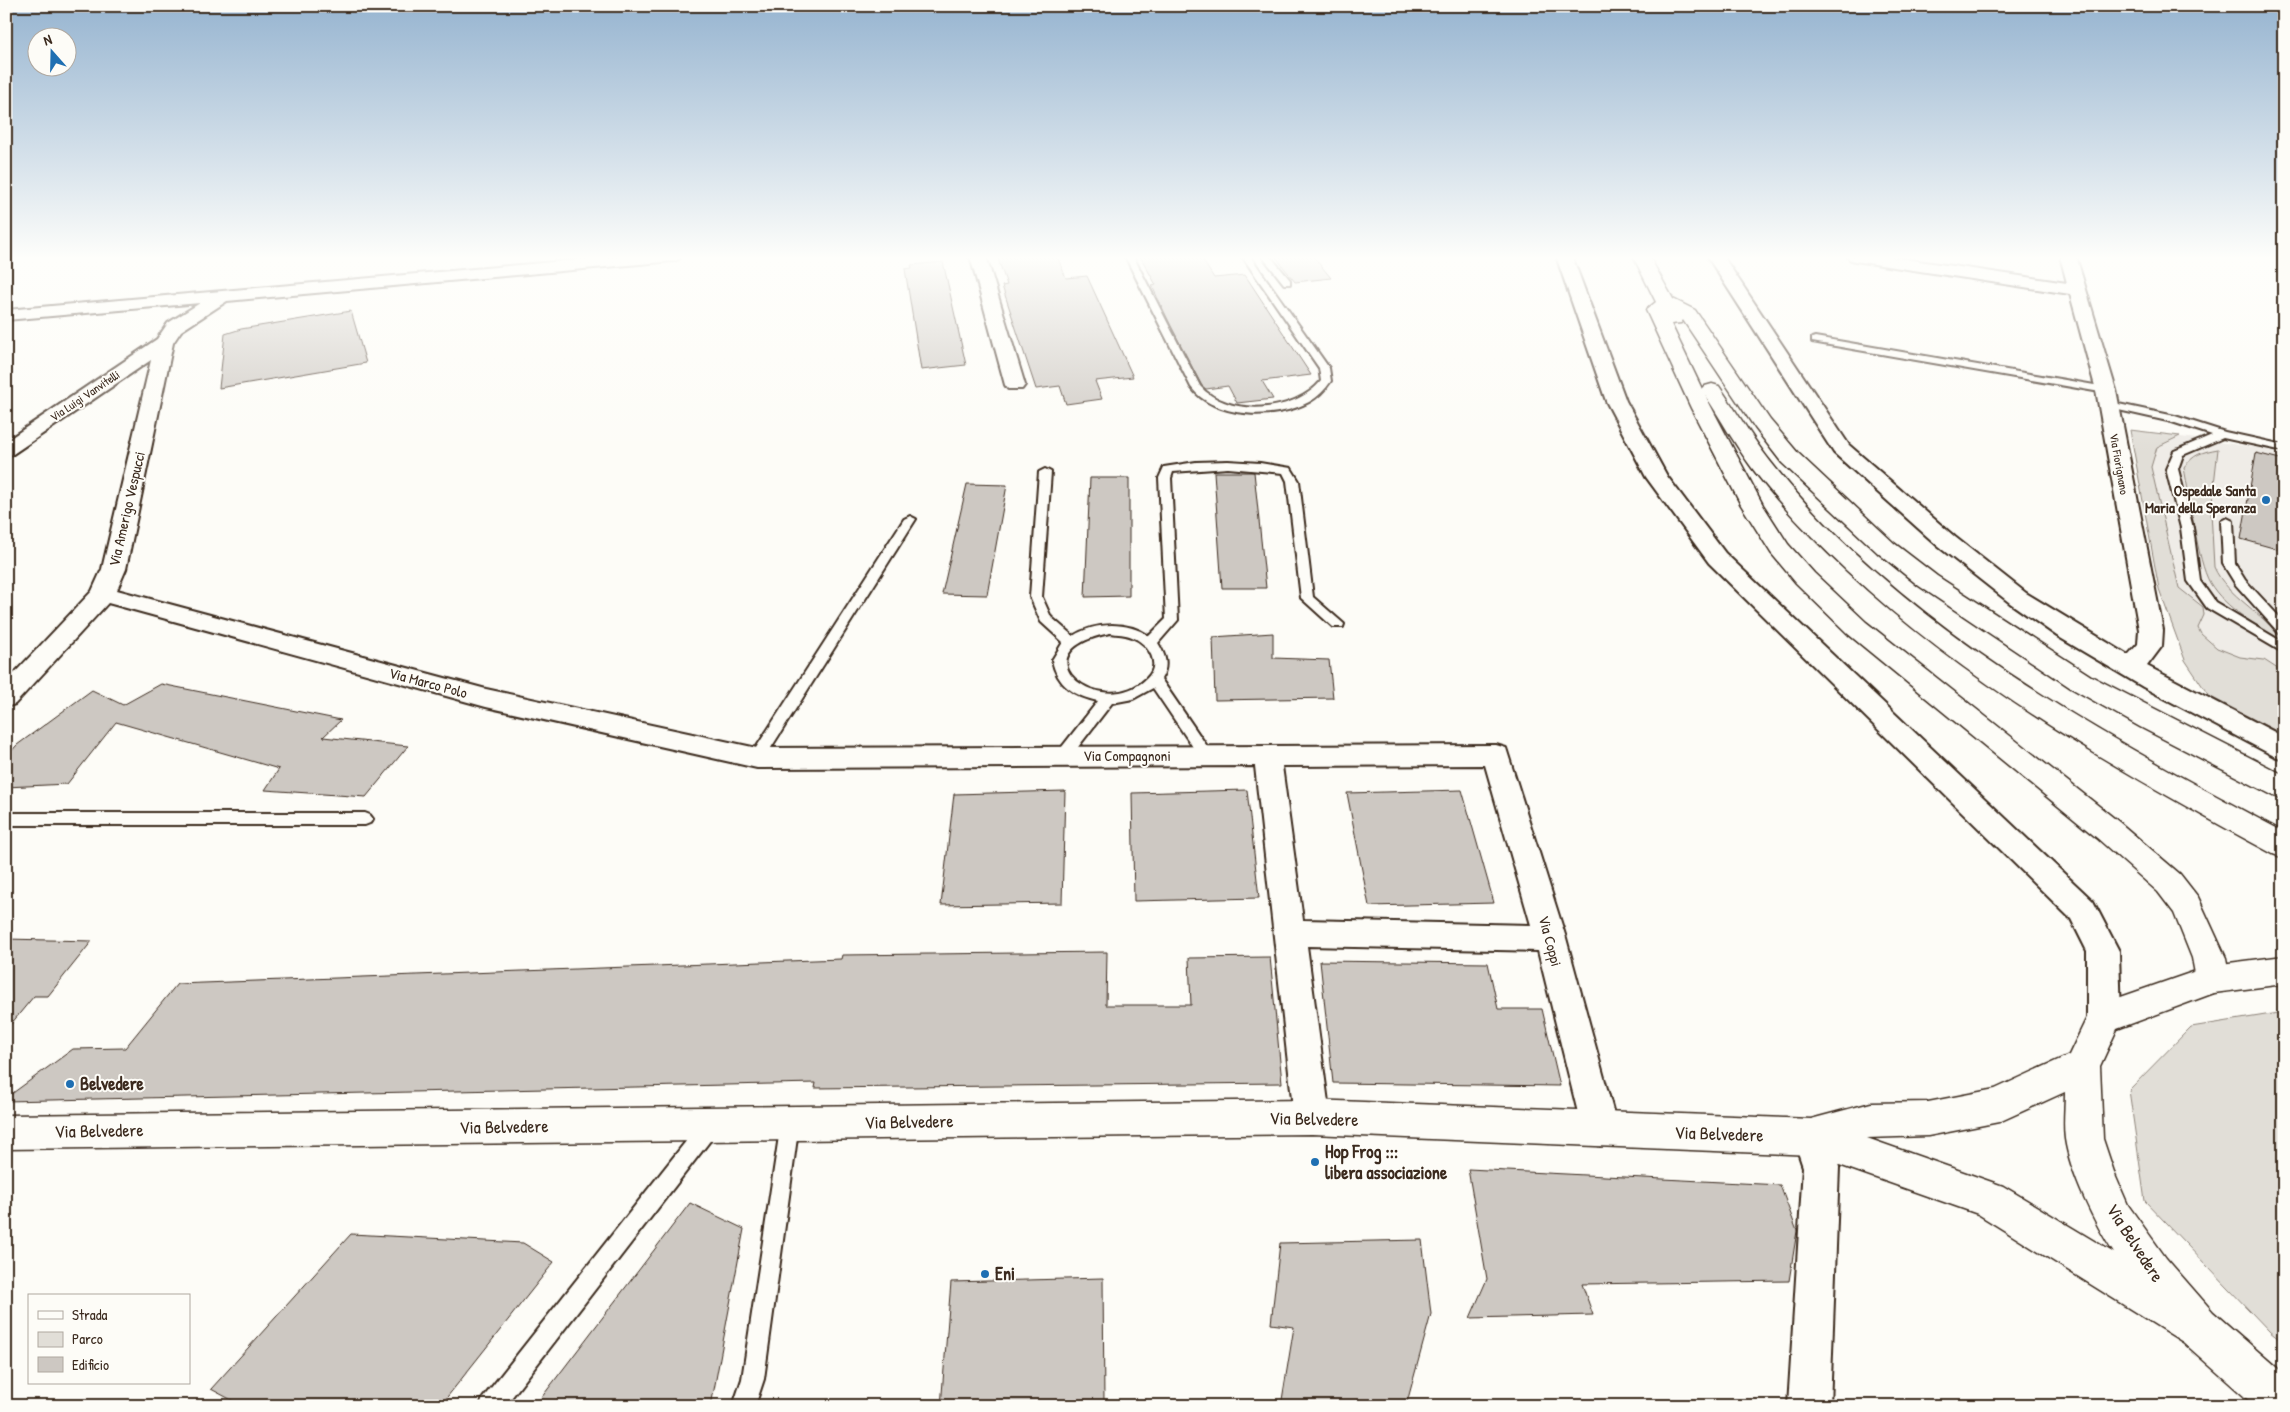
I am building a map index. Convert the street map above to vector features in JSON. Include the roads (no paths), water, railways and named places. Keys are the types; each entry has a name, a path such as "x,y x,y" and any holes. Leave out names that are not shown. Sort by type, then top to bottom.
{"main road":[{"path":"1661,322 1726,457 1752,505 1780,548 1828,602 1857,628 2101,825 2169,883 2187,906 2209,958 2213,979"},
{"path":"1676,322 1730,422 1800,513 1858,568 1954,647 2092,740 2183,793 2284,846"},
{"path":"1693,322 1762,424 1790,458 1893,553 1968,608 2081,682 2150,720 2284,788"},
{"path":"2104,1018 2213,979 2284,970"},
{"name":"Via Belvedere","path":"2104,1018 2082,1066 2084,1139 2096,1177 2111,1210 2152,1272 2198,1327 2284,1403"},
{"path":"1812,1137 1871,1120 1928,1119 1999,1105 2082,1066"},
{"name":"Via Belvedere","path":"6,1132 1312,1117 1812,1137"},
{"path":"1812,1137 1989,1199 2198,1327"}],"street":[{"name":"Via Amerigo Vespucci","path":"6,698 103,594 114,569 169,335 170,322"},
{"name":"Via Luigi Vanvitelli","path":"6,450 186,322"},
{"path":"997,322 1015,385"},
{"path":"1588,322 1616,401 1657,477 1717,558 2082,910 2102,951 2104,1018"},
{"path":"1758,322 1841,449 1947,542 2018,598 2066,630 2141,675 2284,749"},
{"name":"Via Fiorignano","path":"2087,322 2107,398 2150,630 2150,646 2141,675"},
{"name":"Via Marco Polo","path":"103,594 486,698 757,758"},
{"path":"1267,755 1312,1117"},
{"name":"Via Compagnoni","path":"757,758 1496,755"},
{"name":"Via Coppi","path":"1496,755 1550,938 1600,1129"},
{"path":"1289,933 1550,938"},
{"path":"1809,1406 1821,1167 1812,1137"}],"lane":[{"path":"1162,322 1196,388 1203,396 1217,404 1238,409 1286,407 1299,404 1323,386 1326,381 1324,368 1292,322"},
{"path":"1815,340 2107,398 2222,435 2284,448"},
{"path":"2222,435 2178,453 2172,469 2186,528 2194,581 2210,605 2284,649"},
{"path":"1151,642 1172,620 1165,478 1168,468 1185,465 1270,466 1288,470 1293,481 1307,598 1338,624"},
{"path":"1045,472 1036,597 1046,619 1071,642"},
{"path":"757,758 910,520"},
{"path":"2227,521 2229,564 2240,582 2284,630"},
{"path":"1110,629 1138,635 1151,642 1160,655 1161,667 1154,680 1134,693 1108,698 1084,694 1070,686 1060,674 1058,662 1062,652 1071,642 1084,634 1110,629"},
{"path":"1154,680 1206,756"},
{"path":"1063,756 1108,698"},
{"path":"6,818 365,819"},
{"path":"744,1406 753,1379 790,1123"},
{"path":"491,1406 711,1124"}],"place":[{"name":"Ospedale Santa Maria della Speranza","path":"2266,500"},
{"name":"Belvedere","path":"70,1084"},
{"name":"Hop Frog ::: libera associazione","path":"1315,1162"},
{"name":"Eni","path":"985,1274"}]}
